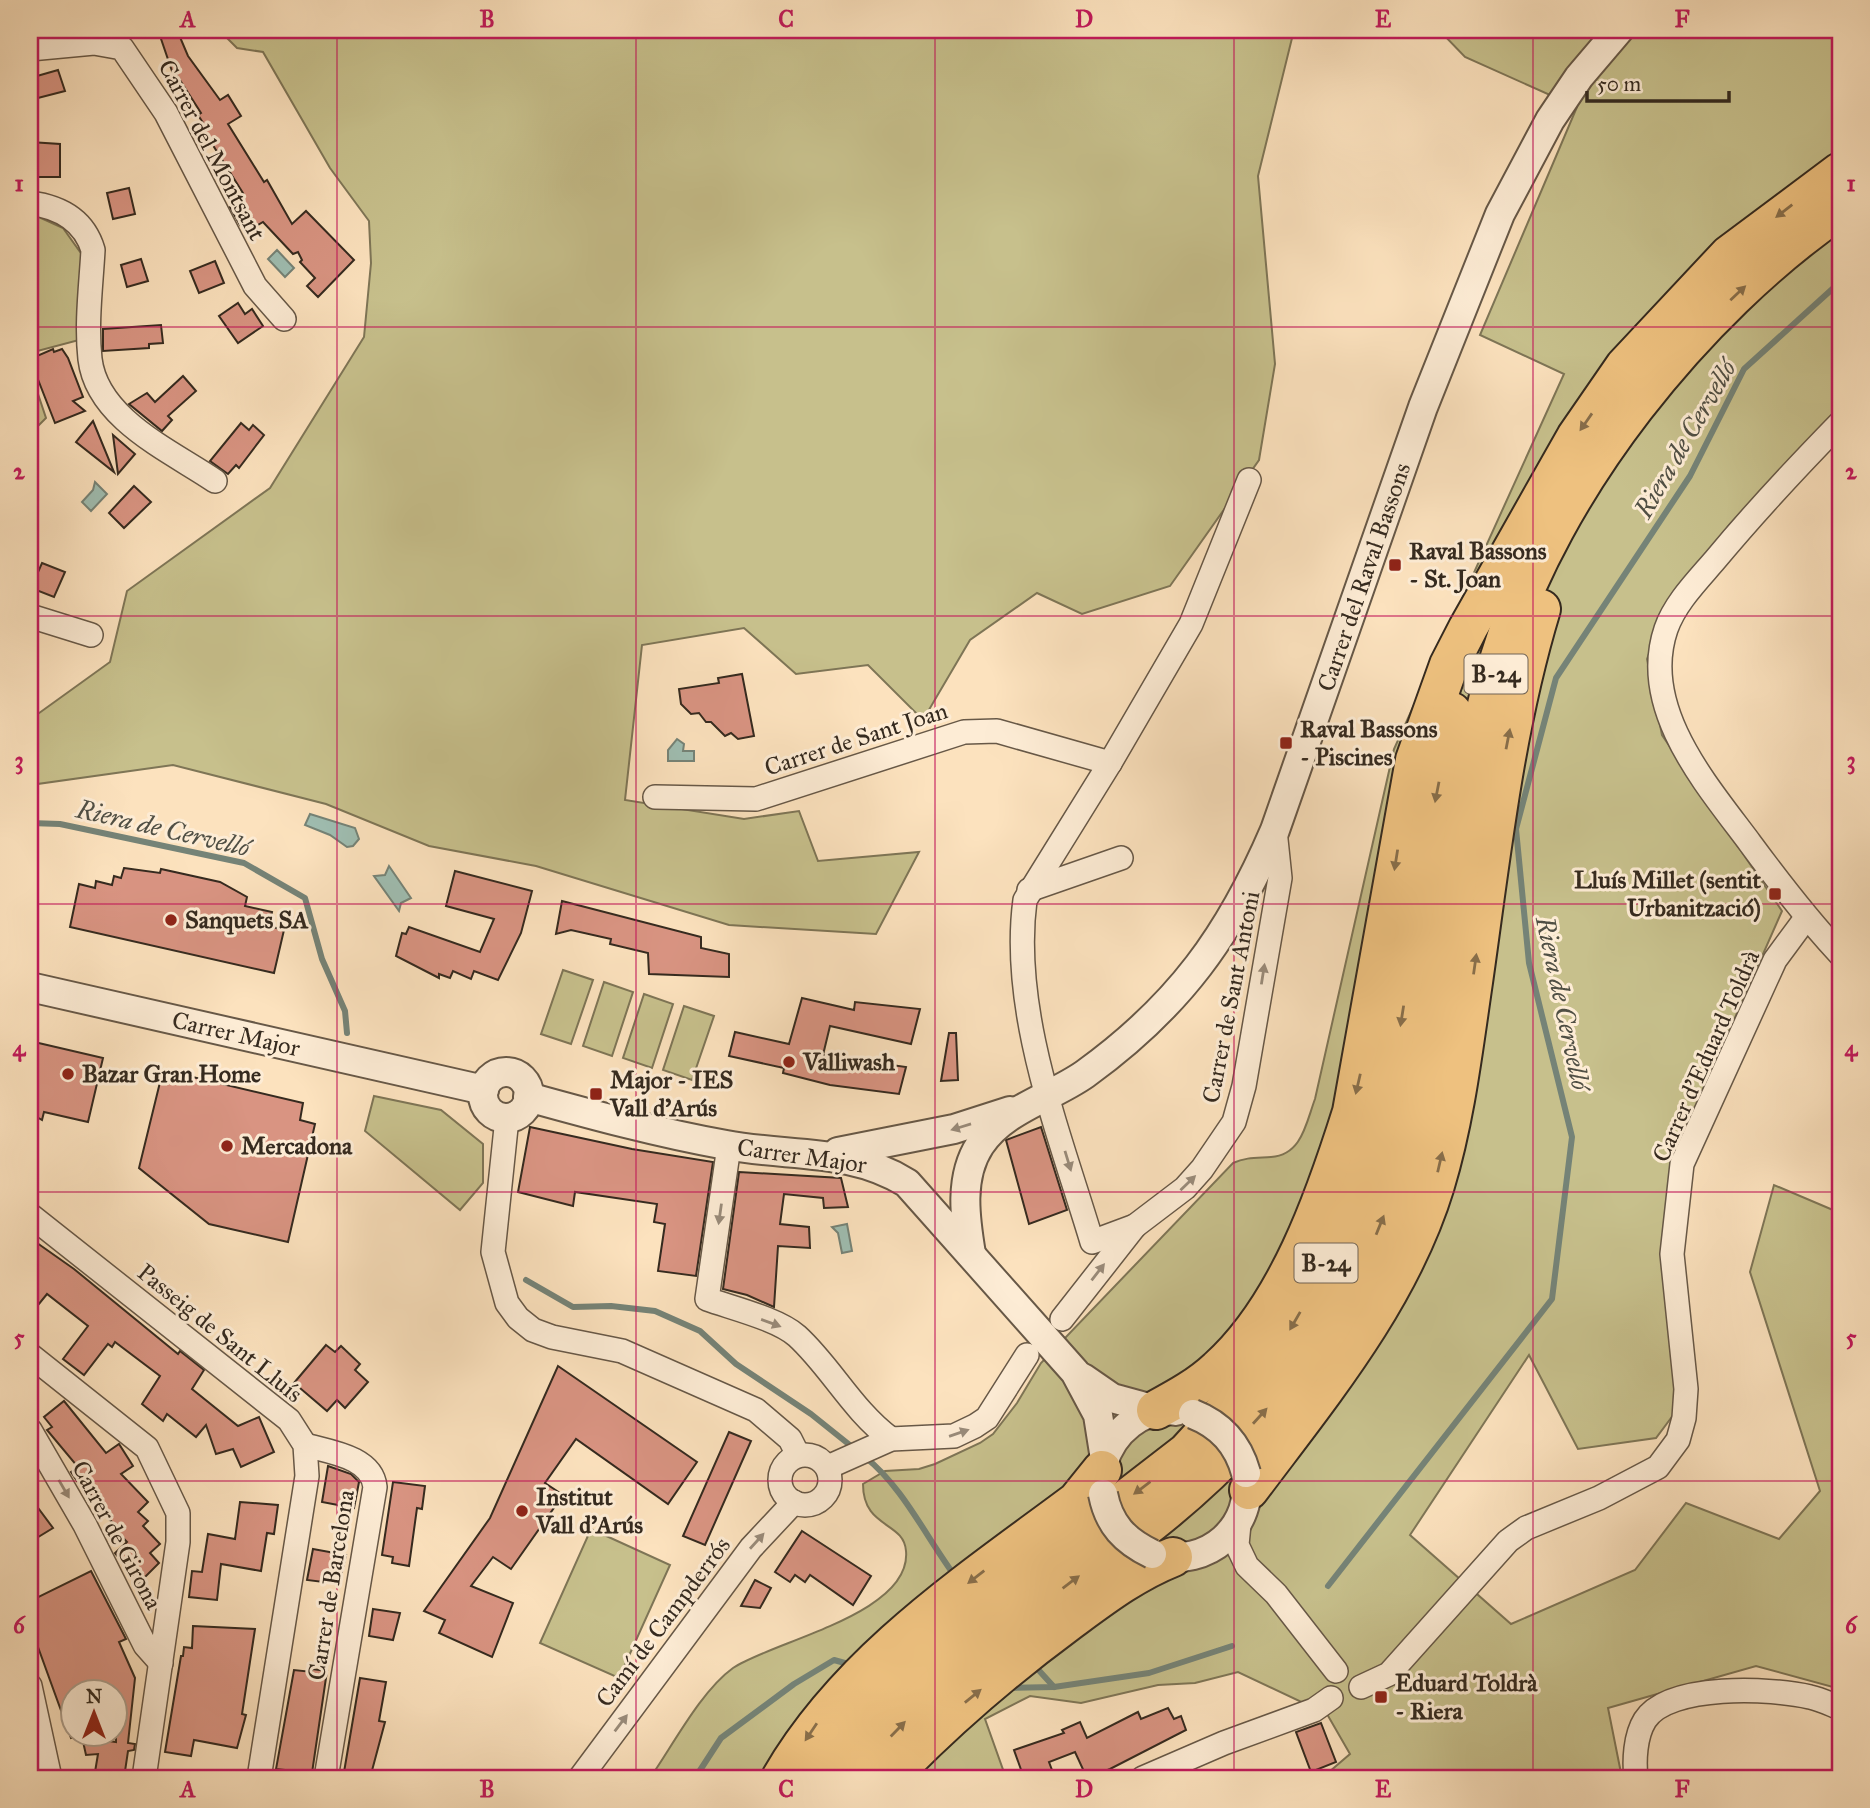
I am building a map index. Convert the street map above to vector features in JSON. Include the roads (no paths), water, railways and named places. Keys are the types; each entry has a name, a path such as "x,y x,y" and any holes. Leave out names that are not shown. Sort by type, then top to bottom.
{"highway":[{"name":"B-24","path":"814,1778 856,1725 931,1650 1187,1452 1250,1383 1285,1338 1360,1194 1374,1150 1398,1045 1432,818 1455,699 1491,590 1536,503 1576,436 1625,366 1729,255 1840,172"},
{"name":"B-24","path":"851,1778 951,1674 1157,1518 1212,1469 1285,1390 1328,1329 1368,1255 1399,1177 1420,1110 1473,779 1500,657 1527,588 1570,504 1629,416 1677,353 1737,293 1810,230 1840,209"},
{"path":"1244,1495 1363,1335 1403,1265 1435,1186 1462,1056 1507,737 1570,504"},
{"path":"1175,1412 1252,1330 1285,1277 1334,1168 1364,1056 1415,760 1449,665 1491,590"},
{"path":"781,1778 819,1721 879,1658 966,1586 1077,1501 1103,1474"},
{"path":"889,1778 955,1712 998,1675 1121,1583 1176,1555"}],"street":[{"name":"Carrer del Raval Bassons","path":"1037,1101 1083,1075 1124,1043 1182,988 1235,915 1275,830 1423,407 1500,214 1550,120 1579,77 1619,30"},
{"name":"Carrer del Montsant","path":"30,49 94,43 122,48 166,113 255,286 284,319"},
{"path":"30,203 46,205 76,219 89,237 93,250 90,362 109,403 128,421 215,481"},
{"path":"1840,422 1765,499 1694,584 1667,626 1660,650 1664,697 1674,727 1695,770 1806,918 1840,954"},
{"path":"1135,1226 1092,1242 1037,1101 1021,924 1029,890 1110,763 1191,624 1249,480"},
{"path":"30,616 91,635"},
{"name":"Carrer de Sant Joan","path":"655,797 756,799 964,732 997,731 1110,763"},
{"name":"Carrer de Sant Antoni","path":"1062,1319 1135,1226 1185,1188 1217,1150 1234,1122 1244,1086 1280,878 1275,830"},
{"path":"1029,890 1121,858"},
{"name":"Carrer d'Eduard Toldrà","path":"1361,1687 1389,1674 1508,1541 1526,1528 1599,1498 1658,1467 1670,1453 1684,1418 1686,1389 1672,1254 1682,1164 1775,960 1806,918"},
{"name":"Carrer Major","path":"30,987 484,1090"},
{"path":"504,1073 520,1077 525,1082 528,1097 522,1111 506,1118 490,1112 485,1106 484,1090 490,1078 504,1073"},
{"name":"Carrer Major","path":"528,1097 607,1119 729,1146 828,1155 877,1166 907,1183 1075,1372 1098,1415 1103,1474"},
{"path":"828,1155 954,1129 1037,1101"},
{"path":"971,1254 965,1208 971,1165 988,1135 1037,1101"},
{"path":"506,1118 493,1252 503,1293 518,1318 533,1330 552,1337 622,1351 755,1410 790,1439 798,1455"},
{"path":"729,1146 707,1299 784,1328 797,1336 887,1441"},
{"name":"Passeig de Sant Lluís","path":"30,1215 289,1420 305,1445"},
{"path":"30,1355 147,1448 178,1513 178,1542 144,1778"},
{"path":"836,1464 827,1494 808,1505 794,1502 782,1491 780,1473 789,1460 798,1455 817,1456 836,1464 887,1441 954,1436 975,1426 987,1418 1027,1355"},
{"name":"Carrer Major","path":"1075,1372 1112,1398 1175,1412"},
{"path":"1257,1577 1239,1566 1176,1555 1131,1542 1113,1525 1103,1474 1124,1427 1175,1412 1226,1435 1242,1459 1244,1495 1237,1545 1247,1566 1276,1594 1336,1671 1354,1672 1361,1687 1350,1703 1340,1703 1331,1698 1326,1685 1336,1671"},
{"name":"Carrer de Girona","path":"30,1430 85,1525 145,1645 161,1663"},
{"path":"259,1778 307,1476 305,1445"},
{"name":"Carrer de Barcelona","path":"305,1445 366,1466 374,1474 375,1487 326,1778"},
{"path":"1176,1555 1228,1536 1244,1495"},
{"name":"Camí de Campderrós","path":"580,1778 751,1548 794,1502"},
{"path":"30,1686 50,1778"},
{"path":"1636,1778 1634,1757 1645,1720 1671,1700 1705,1693 1774,1691 1812,1697 1840,1708"},
{"path":"1143,1778 1224,1743 1305,1714 1331,1698"}],"waterway":[{"name":"Riera de Cervelló","path":"1328,1586 1552,1299 1572,1137 1529,963 1516,829 1556,678 1690,476 1744,369 1840,282"},
{"name":"Riera de Cervelló","path":"30,823 60,824 244,863 305,898 322,959 345,1011 347,1033"},
{"path":"526,1280 573,1307 611,1306 655,1311 700,1331 736,1364 811,1414 856,1450"},
{"path":"865,1457 879,1469 903,1498 955,1576"},
{"path":"1007,1688 1054,1687 1149,1673 1232,1646"},
{"path":"695,1778 721,1738 794,1684 834,1660 852,1665"},
{"path":"1034,1665 1054,1687"}],"place":[{"name":"Raval Bassons - St. Joan","path":"1395,565"},
{"name":"Raval Bassons - Piscines","path":"1286,743"},
{"name":"Lluís Millet (sentit Urbanització)","path":"1775,894"},
{"name":"Sanquets SA","path":"171,920"},
{"name":"Valliwash","path":"789,1062"},
{"name":"Bazar Gran Home","path":"68,1074"},
{"name":"Major - IES Vall d'Arús","path":"596,1094"},
{"name":"Mercadona","path":"227,1146"},
{"name":"Institut Vall d'Arús","path":"522,1511"},
{"name":"Eduard Toldrà - Riera","path":"1381,1697"}]}
